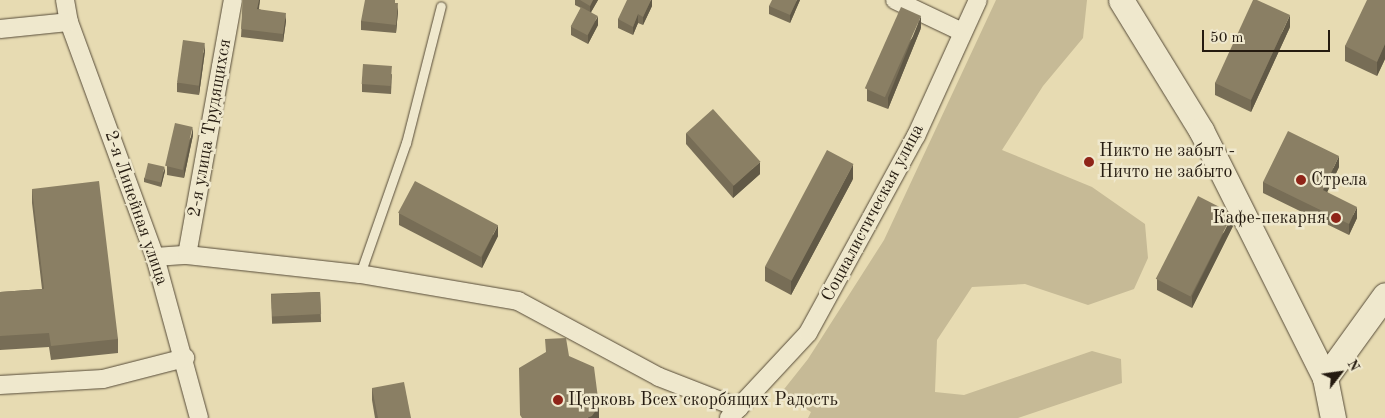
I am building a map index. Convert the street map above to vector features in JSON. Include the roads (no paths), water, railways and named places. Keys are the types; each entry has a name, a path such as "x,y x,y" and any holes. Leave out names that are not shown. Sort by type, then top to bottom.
{"main road":[{"path":"1121,0 1201,130 1326,378 1333,418"},
{"path":"1326,378 1385,295"}],"street":[{"name":"2-я Линейная улица","path":"65,0 69,22 155,257 185,358 199,418"},
{"name":"2-я улица Трудящихся","path":"187,256 233,0"},
{"path":"895,0 962,32"},
{"name":"Социалистическая улица","path":"734,413 808,333 916,136 978,0"},
{"path":"0,29 69,22"},
{"path":"155,257 187,256 360,274 518,301 659,377 734,413"},
{"path":"0,385 103,379 185,358"}],"lane":[{"path":"360,274 406,143 441,6"}],"place":[{"name":"Никто не забыт - Ничто не забыто","path":"1089,162"},
{"name":"Стрела","path":"1301,180"},
{"name":"Кафе-пекарня","path":"1336,218"},
{"name":"Церковь Всех скорбящих Радость","path":"558,400"}]}
